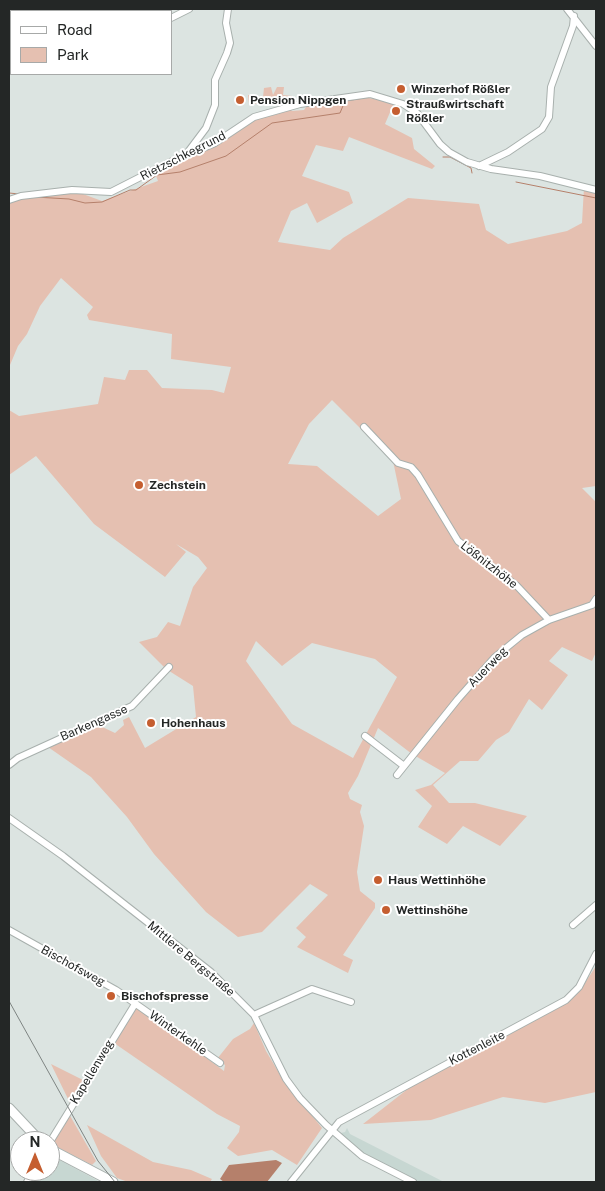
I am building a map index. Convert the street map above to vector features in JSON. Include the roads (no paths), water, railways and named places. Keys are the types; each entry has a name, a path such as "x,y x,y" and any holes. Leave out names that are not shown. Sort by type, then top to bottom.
{"main road":[{"path":"9,1108 31,1131"},
{"path":"60,1154 113,1182"}],"street":[{"path":"172,18 189,9"},
{"path":"185,156 206,128 215,105 215,80 228,53 230,43 226,23 228,9"},
{"path":"567,9 596,46"},
{"path":"479,166 508,152 542,129 549,117 551,87 573,26 574,16"},
{"name":"Rietzschkegrund","path":"9,200 21,196 72,190 111,192 215,143 254,117 300,104 370,94 403,104 418,112 440,144 449,152 479,166 540,176 596,190"},
{"name":"Lößnitzhöhe","path":"364,427 398,464 411,467 418,475 458,541 517,586 549,620"},
{"name":"Auerweg","path":"397,775 495,657 522,635 549,620 592,605 596,600"},
{"name":"Barkengasse","path":"9,765 36,750 132,706 170,667"},
{"path":"365,736 404,766"},
{"name":"Mittlere Bergstraße","path":"9,818 63,856 188,953 254,1014 286,1078 300,1098 362,1156 413,1182"},
{"path":"573,925 596,905"},
{"name":"Bischofsweg","path":"9,930 102,982 135,1004"},
{"name":"Kottenleite","path":"291,1182 331,1129 339,1122 558,1006 579,986 596,954"},
{"path":"254,1014 312,989 351,1002"},
{"name":"Winterkehle","path":"135,1004 220,1062"},
{"name":"Kapellenweg","path":"57,1131 135,1004"}],"waterway":[{"path":"35,197 69,199 85,203 102,202 130,190 136,190 157,175 180,172 226,156 272,123 340,113 345,101 364,98"},
{"path":"443,157 450,157 471,168 472,173"},
{"path":"516,182 596,198"},
{"path":"9,193 19,194"}],"tram line":[{"path":"9,1001 98,1161 115,1182"}],"place":[{"name":"Winzerhof Rößler","path":"401,89"},
{"name":"Pension Nippgen","path":"240,100"},
{"name":"Straußwirtschaft Rößler","path":"396,111"},
{"name":"Zechstein","path":"139,485"},
{"name":"Hohenhaus","path":"151,723"},
{"name":"Haus Wettinhöhe","path":"378,880"},
{"name":"Wettinshöhe","path":"386,910"},
{"name":"Bischofspresse","path":"111,996"}]}
